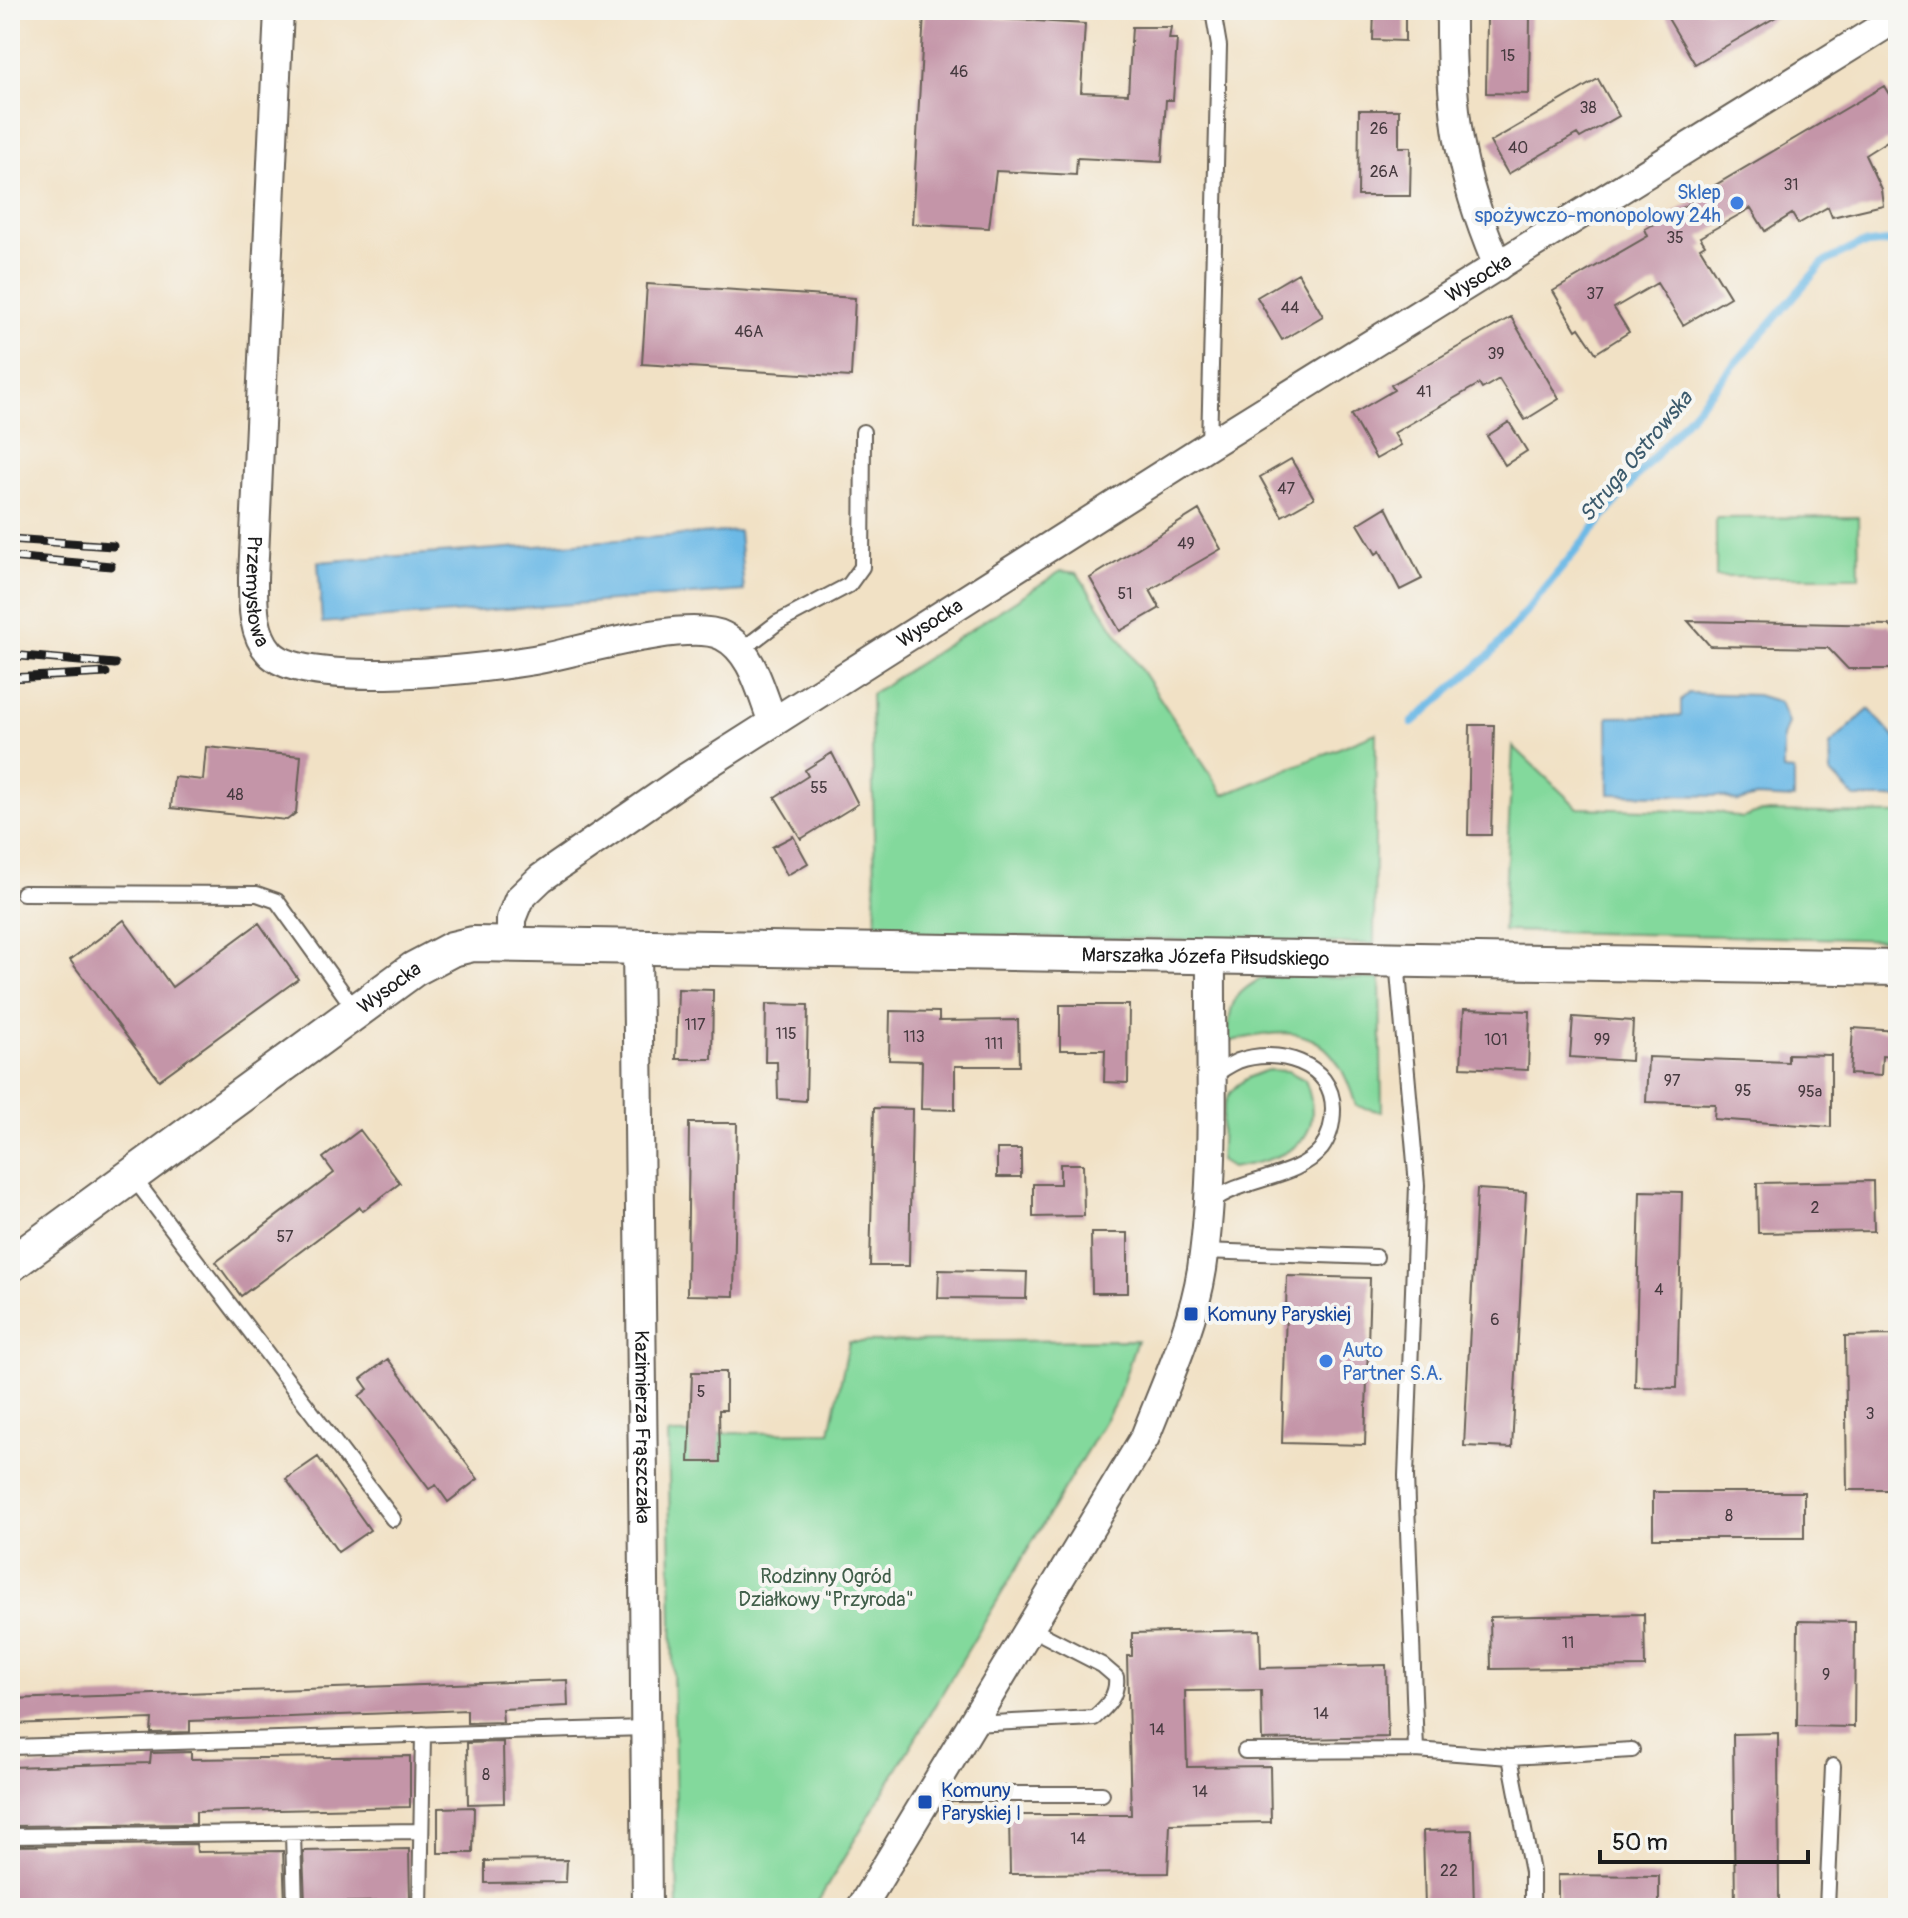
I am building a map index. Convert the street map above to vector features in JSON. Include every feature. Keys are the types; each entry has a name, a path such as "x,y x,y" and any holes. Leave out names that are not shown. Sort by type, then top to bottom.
{"street":[{"name":"Przemysłowa","path":"279,10 253,578 257,630 270,653 289,665 314,672 366,673 482,668 684,631 720,634 743,649"},
{"path":"1451,10 1450,78 1457,140 1477,217 1498,266"},
{"name":"Wysocka","path":"10,1265 414,969 452,949 511,942 511,919 519,899 541,878 773,722 1209,445 1898,17"},
{"path":"743,649 773,722"},
{"name":"Marszałka Józefa Piłsudskiego","path":"511,942 1898,968"},
{"name":"Kazimierza Frąszczaka","path":"637,945 644,1326 641,1524 647,1908"},
{"path":"861,1908 1145,1437 1189,1322 1203,1251 1207,1205 1211,955"}],"lane":[{"path":"1196,10 1213,11 1219,46 1209,445"},
{"path":"743,649 777,623 849,585 862,567 863,432"},
{"path":"23,893 257,894 277,901 357,1012"},
{"path":"1397,961 1417,1185 1406,1476 1416,1750"},
{"path":"1207,1205 1230,1188 1305,1165 1328,1139 1333,1121 1328,1086 1314,1069 1297,1061 1278,1056 1240,1060 1210,1078"},
{"path":"132,1176 393,1519"},
{"path":"1203,1251 1376,1257"},
{"path":"972,1724 1094,1718 1110,1702 1117,1687 1116,1677 1102,1665 1030,1628"},
{"path":"10,1747 645,1728"},
{"path":"420,1908 423,1734"},
{"path":"1245,1751 1416,1750 1510,1757 1632,1750"},
{"path":"1510,1757 1532,1872 1532,1908"},
{"path":"1827,1908 1833,1766"},
{"path":"930,1794 1102,1794"},
{"path":"10,1836 421,1831"},
{"path":"293,1833 295,1908"}],"green space":[{"path":"1858,517 1859,577 1716,577 1716,518"},
{"path":"1061,571 1077,573 1224,795 1376,733 1374,944 876,934 871,694"},
{"path":"1513,746 1578,808 1719,812 1742,818 1761,812 1898,814 1898,940 1503,931"},
{"path":"1266,976 1380,979 1382,1112 1356,1106 1337,1062 1325,1048 1311,1039 1275,1033 1228,1042 1234,1002 1245,989"},
{"path":"1268,1070 1288,1071 1305,1080 1311,1102 1307,1134 1284,1153 1231,1168 1220,1161 1225,1103 1238,1084"},
{"name":"Rodzinny Ogród Działkowy \"Przyroda\"","path":"1137,1340 1117,1400 814,1908 678,1908 668,1434 830,1432 849,1342"}],"water":[{"path":"739,531 744,591 322,623 318,562"},
{"path":"1688,693 1757,695 1780,702 1788,723 1783,737 1783,770 1794,771 1794,799 1756,797 1738,802 1719,796 1609,794 1608,717 1681,716 1681,701"},
{"path":"1869,709 1898,741 1898,798 1855,798 1831,773 1830,745"}],"building":[{"path":"1374,10 1405,10 1405,41 1373,40"},
{"path":"1663,10 1788,10 1695,64"},
{"path":"924,14 1085,24 1081,92 1128,94 1132,27 1171,27 1169,39 1177,39 1173,100 1166,100 1162,162 1077,158 1076,175 996,171 989,228 912,224"},
{"path":"1487,16 1530,16 1529,94 1486,93"},
{"path":"1598,79 1619,116 1580,138 1577,134 1508,174 1490,142"},
{"path":"1884,86 1898,109 1898,121 1889,127 1895,136 1865,155 1881,189 1883,205 1832,217 1828,207 1798,224 1792,214 1765,231 1751,208 1700,237 1705,245 1700,248 1730,297 1683,325 1657,283 1614,308 1629,332 1596,353 1579,328 1576,330 1553,291 1648,236 1645,229 1697,199 1695,197"},
{"path":"1359,110 1399,110 1399,147 1411,147 1410,196 1358,196"},
{"path":"1298,273 1323,316 1282,340 1257,297"},
{"path":"647,284 855,298 851,377 642,364"},
{"path":"1511,317 1559,399 1525,420 1499,379 1482,389 1479,384 1394,433 1401,445 1376,459 1351,415 1394,390 1391,385"},
{"path":"1509,422 1527,451 1505,465 1487,436"},
{"path":"1291,459 1314,498 1282,516 1260,477"},
{"path":"1386,507 1422,579 1400,590 1380,551 1376,554 1358,524"},
{"path":"1199,510 1221,549 1150,590 1160,608 1120,631 1090,578"},
{"path":"1688,621 1889,625 1898,634 1898,669 1848,669 1828,648 1710,646"},
{"path":"1470,725 1494,725 1491,835 1468,835"},
{"path":"206,747 301,756 296,813 287,820 171,808 174,777 203,780"},
{"path":"832,753 858,804 801,839 775,797 808,776 805,770"},
{"path":"793,836 808,863 787,875 772,847"},
{"path":"124,920 172,987 259,923 298,979 159,1080 70,960"},
{"path":"678,989 713,990 712,1059 676,1059"},
{"path":"766,1004 808,1005 806,1101 778,1099 777,1062 765,1062"},
{"path":"1060,1005 1129,1005 1128,1083 1104,1082 1105,1050 1060,1050"},
{"path":"1464,1009 1530,1011 1528,1070 1461,1067"},
{"path":"890,1011 939,1012 939,1021 1018,1020 1019,1066 955,1066 955,1110 921,1109 922,1061 889,1060"},
{"path":"1573,1017 1633,1021 1631,1061 1570,1057"},
{"path":"1853,1028 1898,1031 1898,1057 1882,1056 1881,1076 1850,1074"},
{"path":"1788,1054 1831,1055 1831,1127 1714,1119 1715,1104 1646,1102 1648,1057 1788,1062"},
{"path":"874,1108 912,1109 909,1266 870,1266"},
{"path":"689,1123 737,1123 734,1296 687,1295"},
{"path":"360,1130 400,1183 363,1211 360,1207 241,1296 216,1262 334,1173 323,1158"},
{"path":"997,1149 1021,1149 1021,1177 997,1177"},
{"path":"1060,1164 1083,1164 1084,1216 1033,1217 1033,1184 1060,1184"},
{"path":"1873,1181 1874,1231 1758,1233 1757,1183"},
{"path":"1477,1189 1526,1192 1512,1448 1464,1446"},
{"path":"1640,1191 1682,1192 1677,1388 1635,1387"},
{"path":"1091,1233 1128,1233 1128,1293 1092,1293"},
{"path":"939,1270 1027,1272 1026,1299 938,1298"},
{"name":"Auto Partner S.A.","path":"1287,1276 1370,1278 1365,1445 1282,1443"},
{"path":"1893,1335 1896,1490 1847,1490 1845,1336"},
{"path":"388,1359 478,1479 448,1502 436,1485 429,1489 359,1396 368,1389 361,1379"},
{"path":"692,1372 726,1372 726,1410 719,1410 720,1462 689,1462"},
{"path":"318,1457 370,1530 338,1552 286,1479"},
{"path":"1653,1492 1804,1492 1804,1538 1653,1538"},
{"path":"1644,1614 1645,1667 1491,1669 1490,1617"},
{"path":"1798,1621 1855,1622 1854,1727 1797,1726"},
{"path":"1260,1630 1261,1668 1386,1665 1388,1737 1262,1740 1261,1690 1185,1691 1187,1767 1270,1766 1271,1822 1170,1824 1168,1873 1010,1874 1009,1815 1131,1815 1127,1656 1132,1656 1132,1633"},
{"path":"567,1680 568,1706 502,1709 503,1722 467,1723 467,1710 190,1721 190,1732 151,1733 152,1719 10,1724 10,1699"},
{"path":"1778,1733 1779,1908 1735,1908 1733,1734"},
{"path":"503,1742 504,1803 468,1804 467,1743"},
{"path":"191,1752 191,1759 410,1756 410,1807 196,1812 196,1824 10,1826 10,1767 150,1763 151,1753"},
{"path":"474,1807 473,1853 438,1853 438,1808"},
{"path":"1472,1830 1474,1908 1425,1908 1423,1831"},
{"path":"196,1844 197,1852 283,1851 285,1903 10,1906 10,1846"},
{"path":"409,1849 410,1901 305,1903 303,1851"},
{"path":"567,1860 566,1882 485,1883 485,1861"},
{"path":"1558,1875 1659,1876 1659,1908 1558,1908"}],"waterway":[{"name":"Struga Ostrowska","path":"1412,723 1491,654 1638,475 1823,263 1859,245 1898,241"}],"railway":[{"path":"10,539 113,546"},
{"path":"10,557 111,566"},
{"path":"10,655 115,664"},
{"path":"10,678 106,673"}],"place":[{"name":"Sklep spożywczo-monopolowy 24h","path":"1737,203"},
{"name":"Komuny Paryskiej","path":"1191,1314"},
{"name":"Auto Partner S.A.","path":"1326,1361"},
{"name":"Komuny Paryskiej I","path":"925,1802"}]}
